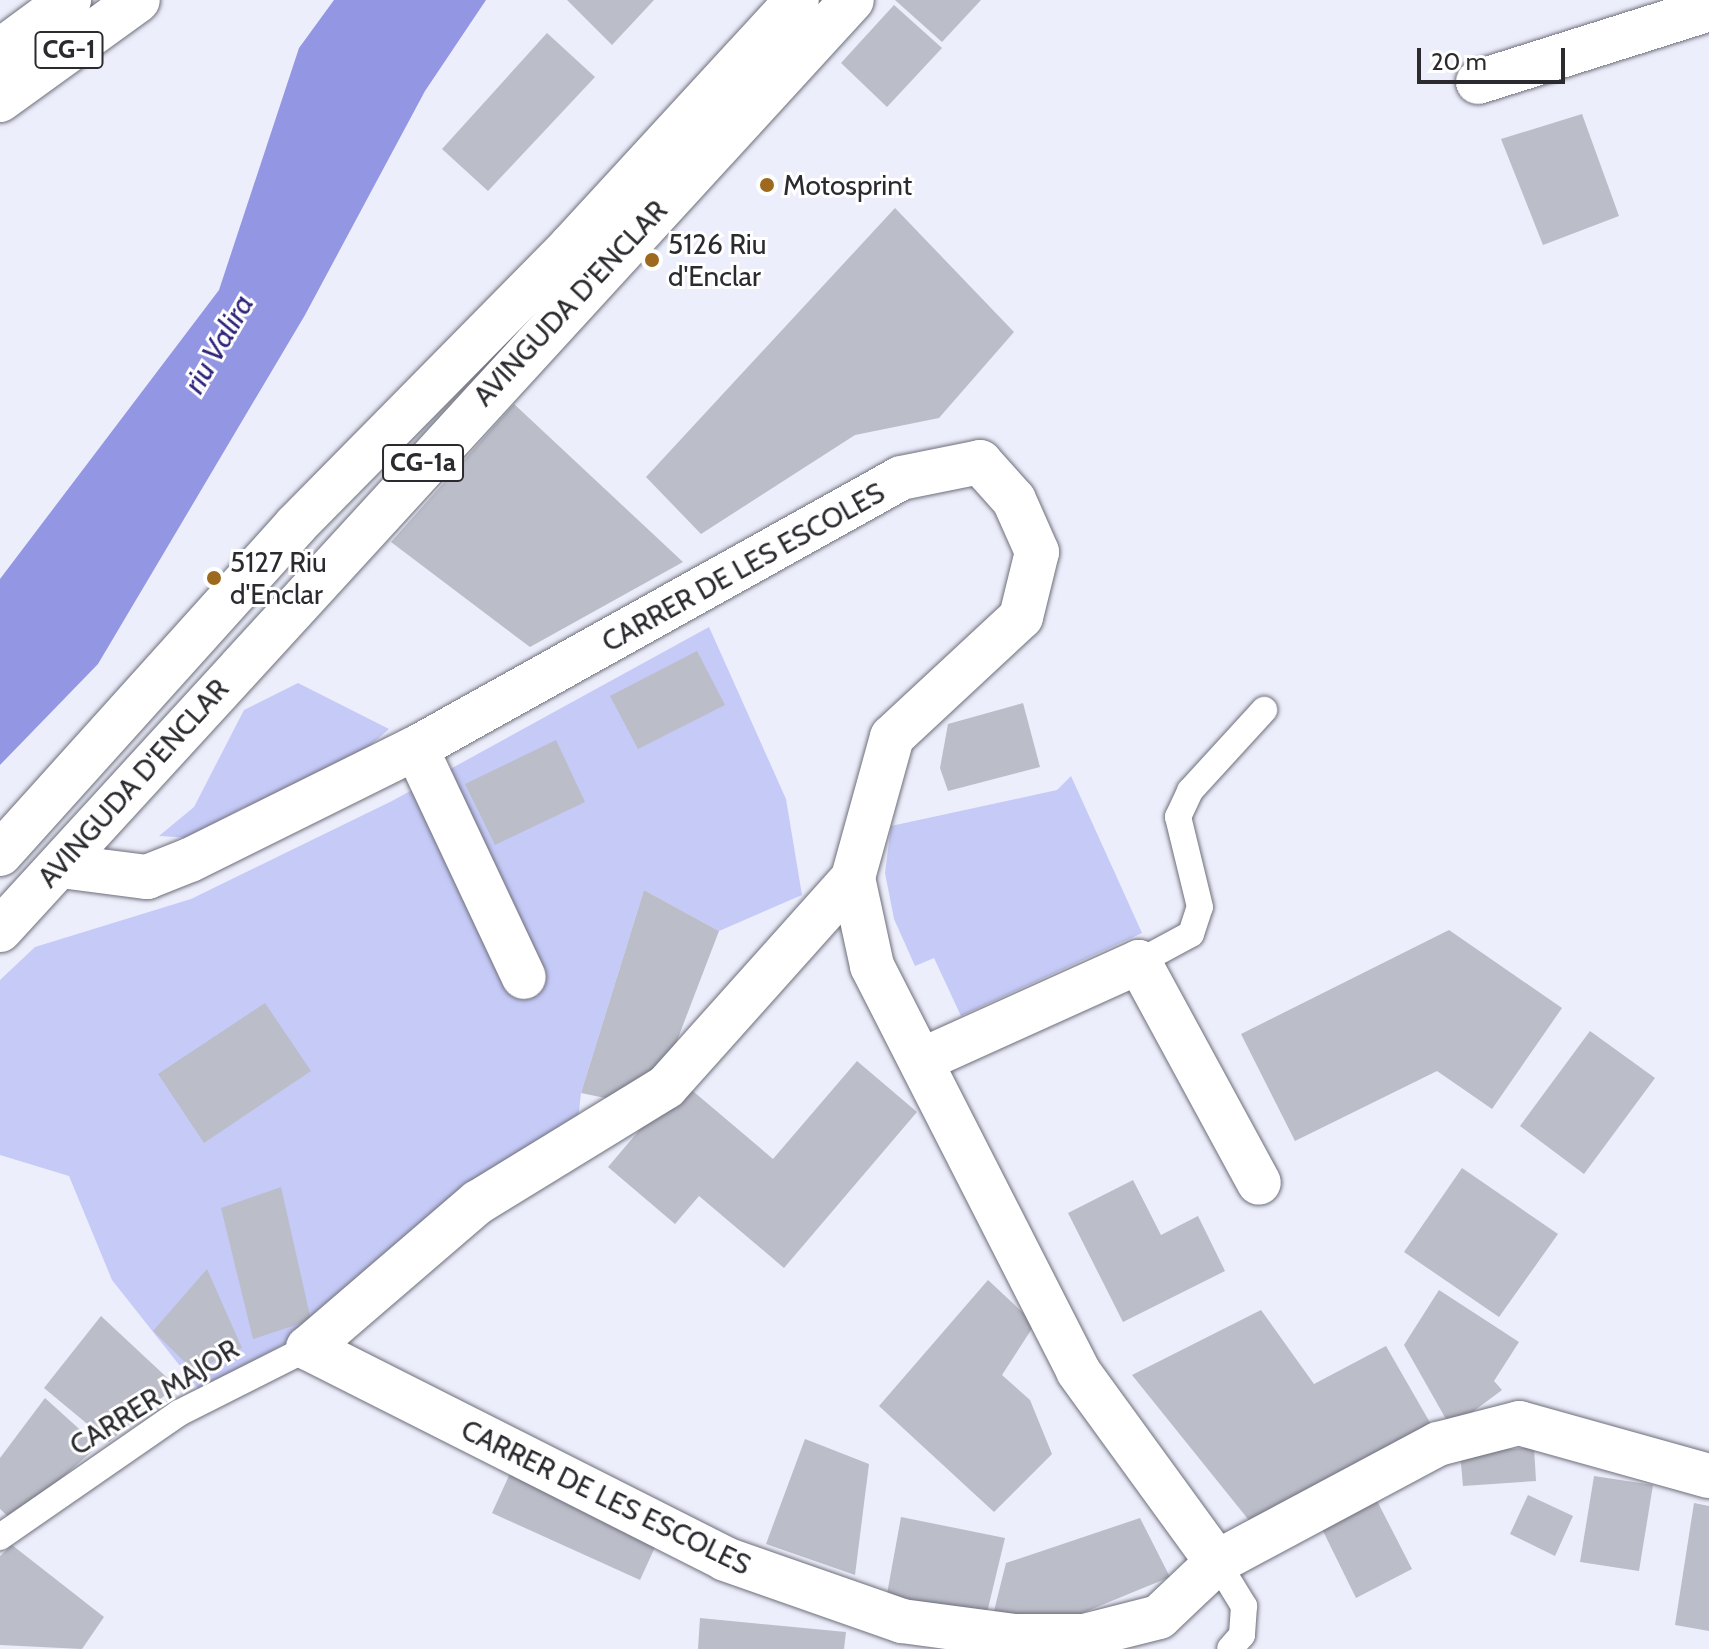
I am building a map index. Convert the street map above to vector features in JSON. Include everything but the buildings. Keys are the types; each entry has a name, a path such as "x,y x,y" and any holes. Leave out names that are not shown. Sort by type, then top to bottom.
{"main road":[{"name":"CG-1","path":"0,51 69,0"},
{"name":"CG-1","path":"0,100 138,0"},
{"name":"AVINGUDA D'ENCLAR","path":"0,854 296,525 570,247 797,0"},
{"name":"AVINGUDA D'ENCLAR","path":"0,930 852,0"},
{"path":"1478,82 1709,9"},
{"name":"CARRER DE LES ESCOLES","path":"61,866 147,877 416,748 901,478 980,462 1014,500 1037,552 1021,617 892,737 853,878 666,1087 478,1202 308,1348 725,1559 902,1621 1084,1642 1159,1617 1217,1562 1078,1371 872,966 853,878"},
{"path":"416,748 524,977"},
{"path":"922,1060 1139,962 1259,1183"},
{"path":"1217,1562 1438,1444 1519,1423 1709,1476"}],"lane":[{"path":"1139,962 1191,934 1200,907 1178,817 1190,791 1264,710"},
{"name":"CARRER MAJOR","path":"0,1537 179,1413 308,1348"},
{"path":"1217,1562 1244,1606 1242,1635 1230,1649"}],"shaded area":[{"path":"709,627 786,799 802,895 719,931 644,890 581,1093 577,1129 325,1322 199,1390 112,1280 69,1176 0,1155 0,980 35,947 191,899 392,801"},
{"path":"298,683 389,729 325,785 242,808 192,838 159,836 194,807 244,710"},
{"path":"1071,776 1142,933 961,1016 934,958 915,966 894,919 885,873 891,826 1057,790"}],"water":[{"name":"riu Valira","path":"334,0 486,0 425,91 305,315 98,664 0,765 0,579 219,290 299,48"}],"place":[{"name":"Motosprint","path":"767,185"},
{"name":"5126 Riu d'Enclar","path":"652,260"},
{"name":"5127 Riu d'Enclar","path":"214,578"}]}
